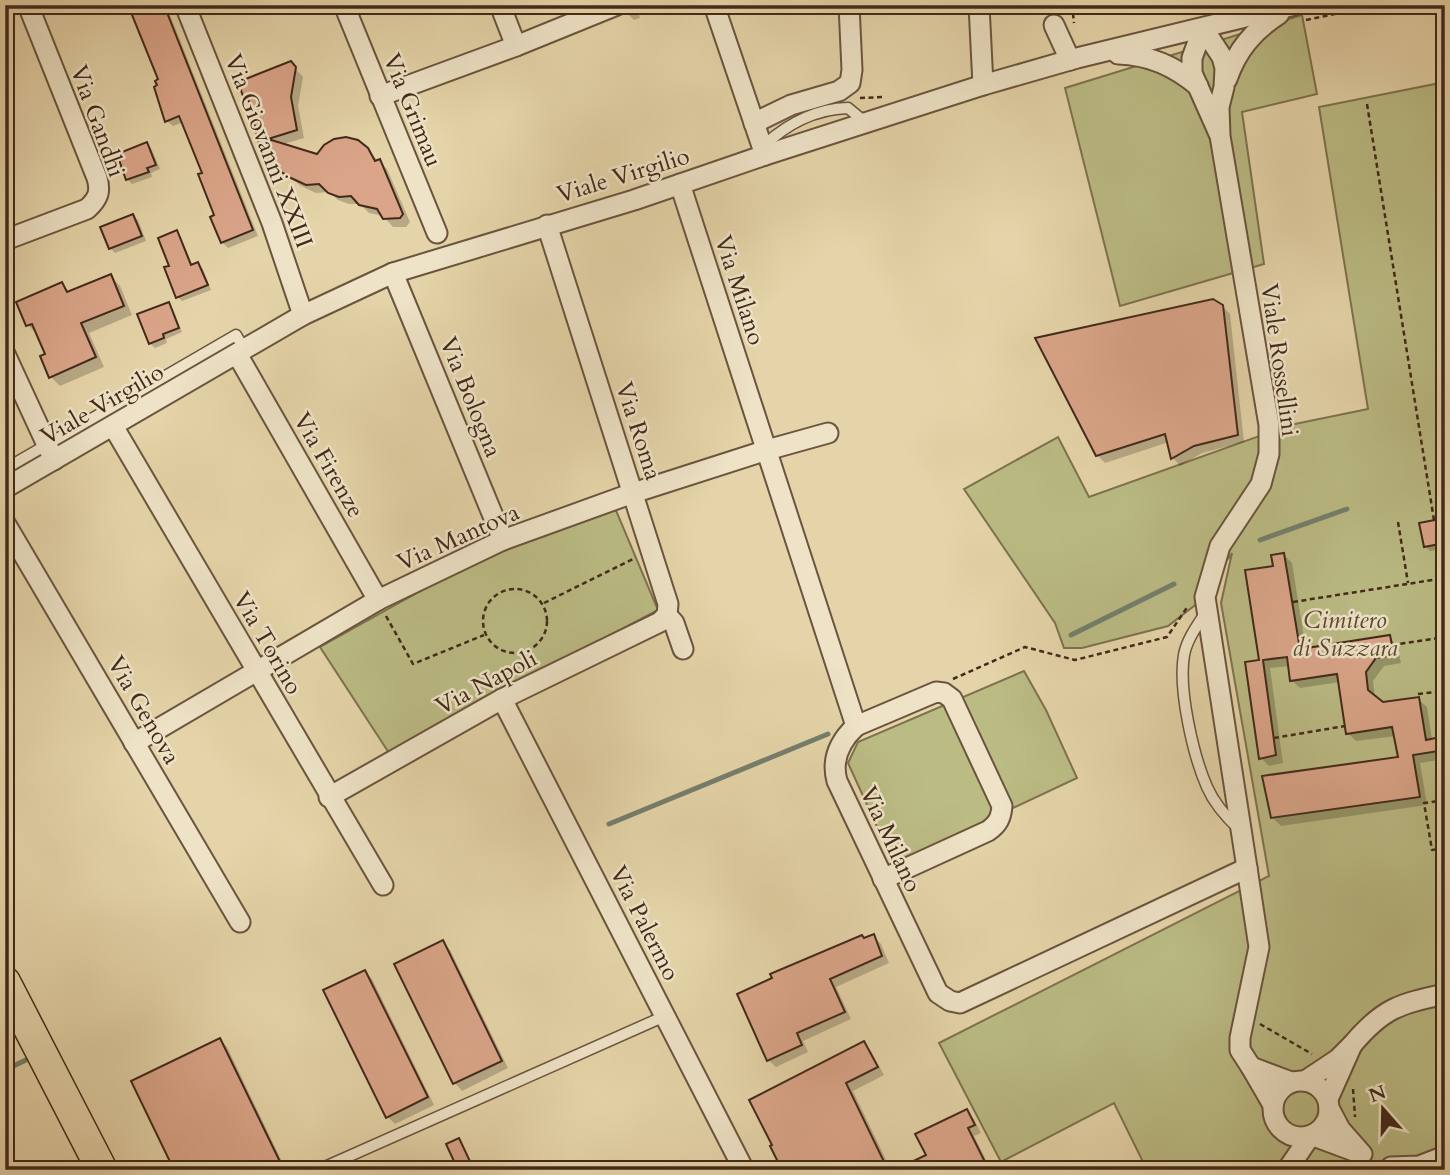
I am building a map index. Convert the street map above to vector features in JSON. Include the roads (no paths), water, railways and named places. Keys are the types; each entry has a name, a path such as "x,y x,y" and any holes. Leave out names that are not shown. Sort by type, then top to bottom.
{"main road":[{"path":"5,982 103,1170"}],"street":[{"name":"Via Gandhi","path":"5,240 87,209 99,195 97,178 28,5"},
{"name":"Via Giovanni XXIII","path":"186,5 272,223 303,315"},
{"name":"Via Grimau","path":"344,5 437,233"},
{"path":"500,5 516,46"},
{"path":"380,96 617,5"},
{"path":"714,5 764,151"},
{"path":"754,123 792,105 839,91 850,83 852,70 849,5"},
{"path":"979,5 983,85"},
{"name":"Viale Virgilio","path":"5,488 50,453 113,425 239,346 394,273 680,184 764,151 983,85 1070,60 1292,6"},
{"path":"1220,136 1219,107 1234,61 1257,29 1292,6"},
{"path":"1054,25 1070,60"},
{"path":"1203,27 1226,68 1224,87"},
{"path":"1203,27 1192,58 1192,73 1220,136"},
{"path":"1099,53 1139,55 1174,68 1198,86"},
{"name":"Viale Rossellini","path":"1220,136 1269,425 1269,454 1261,484 1220,546 1206,605 1247,868"},
{"name":"Via Milano","path":"680,184 856,726 840,745 834,771 837,781 938,993 950,1002 960,1003 1247,868"},
{"name":"Via Roma","path":"547,225 668,604 667,615 674,623 683,649"},
{"name":"Via Bologna","path":"394,273 503,540"},
{"name":"Via Firenze","path":"239,346 378,600"},
{"path":"5,354 50,453"},
{"name":"Via Torino","path":"113,425 383,885"},
{"name":"Via Mantova","path":"134,743 378,600 503,540 633,493 828,433"},
{"name":"Via Genova","path":"5,523 240,922"},
{"name":"Via Napoli","path":"329,797 502,699 660,622 667,615"},
{"path":"856,726 936,692 946,694 952,699 1002,806 1001,817 988,831 883,878"},
{"name":"Via Palermo","path":"502,699 744,1170"},
{"path":"1247,868 1259,947 1240,1038 1240,1050 1273,1105"},
{"path":"1287,1170 1311,1135 1324,1125 1335,1067 1370,1023 1383,1013 1424,998 1445,994"},
{"path":"1251,1067 1298,1082 1317,1085 1347,1138 1363,1154"},
{"path":"1281,1170 1282,1145 1273,1105 1277,1093 1335,1067"},
{"path":"1279,1128 1296,1136 1311,1135 1363,1154 1390,1168 1419,1166 1445,1156"}],"lane":[{"path":"5,469 50,453 239,346"},
{"path":"1206,605 1184,654 1183,680 1197,762 1208,789 1226,817 1241,830"},
{"path":"318,1170 665,1016"}],"waterway":[{"path":"1260,540 1347,509"},
{"path":"1071,635 1174,584"},
{"path":"609,824 828,734"},
{"path":"5,1070 28,1059"}],"park label":[{"name":"Cimitero di Suzzara","path":"1345,634"}]}
